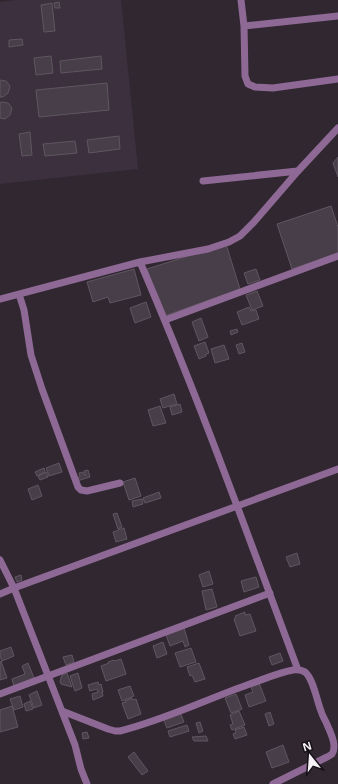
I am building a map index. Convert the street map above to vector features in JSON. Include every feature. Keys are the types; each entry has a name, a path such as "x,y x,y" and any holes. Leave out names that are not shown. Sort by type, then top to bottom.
{"street":[{"path":"241,0 244,26 245,76 248,84 255,87 273,88 338,79"},
{"path":"244,26 338,16"},
{"path":"0,299 140,262 208,249 229,242 240,236 254,222 338,128"},
{"path":"203,181 298,171"},
{"path":"165,320 338,256"},
{"path":"140,262 165,320 238,506 298,670"},
{"path":"19,294 25,317 31,355 37,376 78,487 81,490 87,491 120,483"},
{"path":"0,594 338,470"},
{"path":"0,560 14,588 62,711 75,745 81,769 87,784"},
{"path":"0,694 270,593"},
{"path":"62,711 108,729 120,731 168,715 272,676 292,670 304,671 310,679 321,712 333,740 334,750 332,754 327,757 273,784"}],"shaded area":[{"path":"16,0 121,0 138,169 0,184 0,2"}],"building":[{"path":"59,2 60,8 55,8 54,3"},
{"path":"52,3 55,31 44,32 41,5"},
{"path":"22,39 23,45 9,47 9,40"},
{"path":"51,56 53,73 36,75 34,58"},
{"path":"101,56 102,69 61,73 60,61"},
{"path":"0,80 6,81 10,86 8,93 3,97 0,97"},
{"path":"107,83 109,110 39,117 36,90"},
{"path":"1,102 8,103 12,108 10,115 5,119 0,118"},
{"path":"30,132 32,155 22,156 19,134"},
{"path":"119,136 120,149 89,153 87,140"},
{"path":"75,141 77,153 45,156 43,144"},
{"path":"338,157 338,177 333,163"},
{"path":"331,206 338,227 338,253 292,269 277,224"},
{"path":"226,244 240,289 164,316 147,269"},
{"path":"134,269 141,295 110,303 108,297 93,302 87,282"},
{"path":"256,269 260,280 248,284 244,273"},
{"path":"257,291 263,306 252,310 246,295"},
{"path":"146,302 151,317 135,323 130,308"},
{"path":"249,307 251,311 256,310 259,319 242,325 237,312"},
{"path":"201,318 208,337 199,341 192,322"},
{"path":"237,329 238,332 231,335 230,331"},
{"path":"205,342 209,353 199,359 194,346"},
{"path":"242,343 245,352 239,354 236,345"},
{"path":"224,345 229,359 215,363 211,349"},
{"path":"174,394 177,404 163,408 160,399"},
{"path":"180,404 182,412 172,415 170,407"},
{"path":"160,406 166,423 153,426 148,410"},
{"path":"59,463 62,472 49,476 46,468"},
{"path":"44,468 45,472 37,476 35,472"},
{"path":"88,470 90,477 77,481 76,478 80,477 79,473 83,472 84,475 86,475 84,471"},
{"path":"46,472 48,477 40,480 38,476"},
{"path":"135,478 141,496 129,500 123,482"},
{"path":"38,485 42,496 32,500 28,489"},
{"path":"159,492 161,498 145,503 143,498"},
{"path":"142,499 143,504 133,507 132,501"},
{"path":"117,513 122,527 118,529 113,514"},
{"path":"124,528 127,539 116,542 113,532"},
{"path":"297,553 300,564 290,567 286,557"},
{"path":"209,571 213,584 203,587 199,575"},
{"path":"21,575 22,580 17,582 15,577"},
{"path":"256,577 259,587 244,592 241,581"},
{"path":"212,589 217,607 206,610 202,591"},
{"path":"245,612 245,615 250,614 256,631 240,636 234,619 236,618 235,616"},
{"path":"184,628 189,645 185,647 183,641 170,646 166,635"},
{"path":"163,642 167,654 157,658 153,646"},
{"path":"11,647 14,656 2,661 0,651"},
{"path":"191,648 196,662 180,667 175,653"},
{"path":"280,653 283,661 272,665 269,657"},
{"path":"72,655 74,662 66,665 63,657"},
{"path":"121,659 126,674 106,681 101,666 109,663 108,662"},
{"path":"1,661 7,678 0,680 0,662"},
{"path":"28,663 34,678 14,686 12,679 25,674 22,666"},
{"path":"199,663 205,679 195,682 192,675 190,676 187,667"},
{"path":"67,673 72,687 61,684 60,681 62,675"},
{"path":"78,673 82,688 75,691 70,676"},
{"path":"98,682 99,685 101,684 103,696 93,700 92,694 98,692 97,689 90,691 88,685"},
{"path":"259,683 266,701 249,707 245,695 253,692 251,687"},
{"path":"130,686 134,696 122,701 118,690"},
{"path":"37,691 42,705 34,708 29,695"},
{"path":"236,694 242,709 231,713 225,698"},
{"path":"20,696 23,707 14,710 10,699"},
{"path":"132,698 132,700 136,699 141,714 128,719 122,703"},
{"path":"30,701 33,709 26,711 24,704"},
{"path":"12,706 18,727 0,732 0,710"},
{"path":"239,711 245,725 232,730 230,725 233,724 230,715"},
{"path":"180,712 184,722 167,728 163,718"},
{"path":"270,712 274,724 269,726 265,714"},
{"path":"200,722 203,731 199,733 196,723"},
{"path":"187,725 189,731 170,737 168,731"},
{"path":"244,727 247,735 235,739 233,734 236,733 235,730"},
{"path":"87,732 89,738 83,739 82,733"},
{"path":"206,736 208,741 194,741 192,737"},
{"path":"283,745 289,762 272,768 266,752"},
{"path":"134,752 148,771 142,775 128,757"}]}
